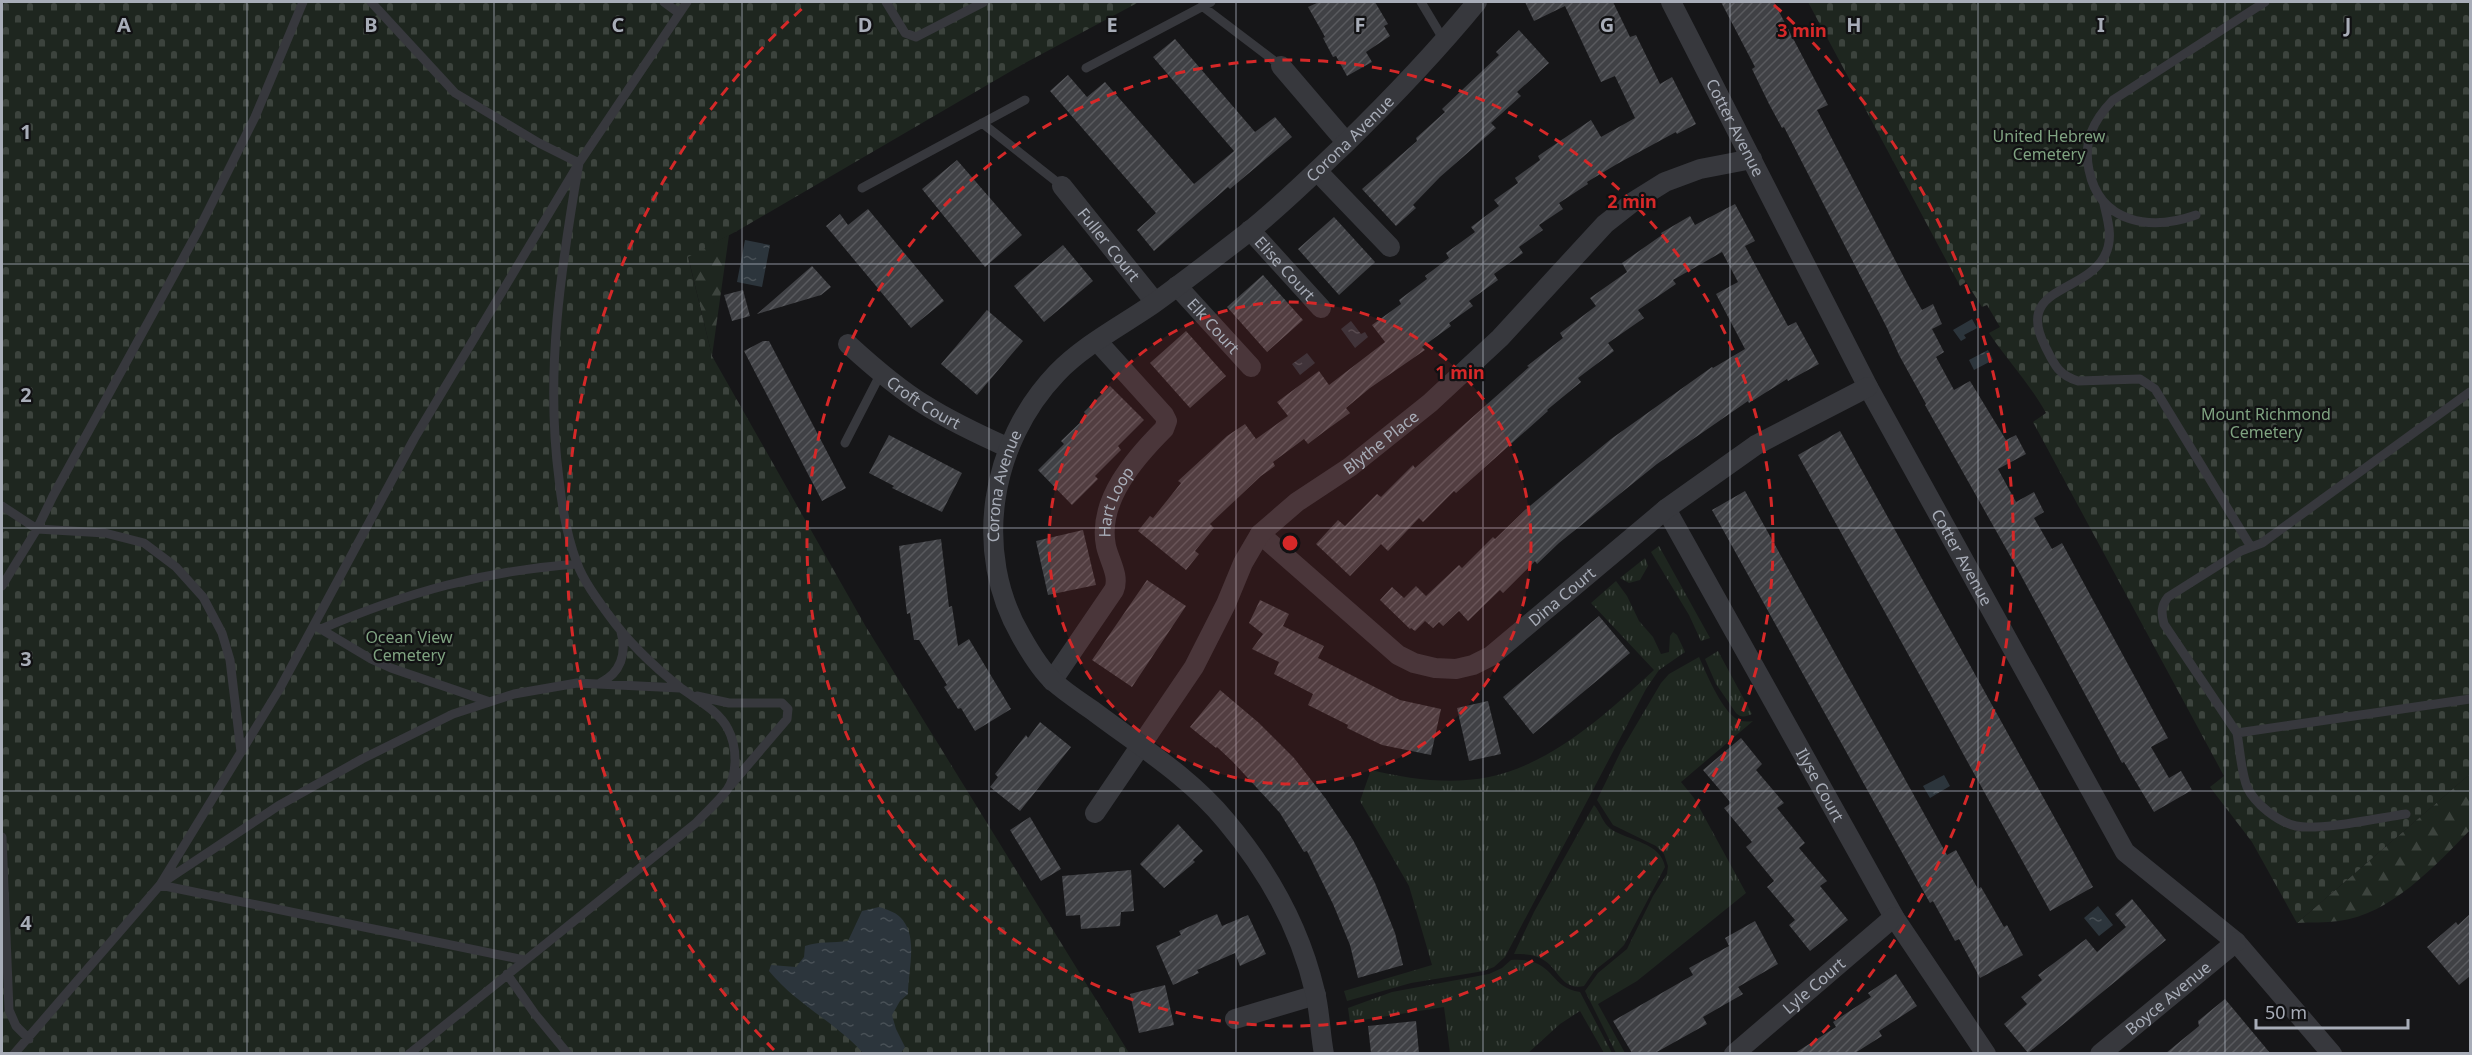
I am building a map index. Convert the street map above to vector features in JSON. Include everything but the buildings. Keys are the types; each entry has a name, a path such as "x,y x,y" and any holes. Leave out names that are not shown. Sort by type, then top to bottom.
{"street":[{"name":"Corona Avenue","path":"1324,1053 1316,995 1306,960 1293,925 1271,883 1249,849 1223,817 1192,786 1142,746 1052,681 1030,652 1014,624 1003,595 996,565 993,532 995,499 1009,448 1023,419 1057,373 1097,341 1155,302 1250,230 1317,171 1445,42 1477,2"},
{"name":"Cotter Avenue","path":"1671,2 1868,387 2125,852 2236,942 2332,1053"},
{"path":"1281,66 1346,142"},
{"name":"Blythe Place","path":"1095,813 1194,667 1226,604 1243,562 1260,534 1297,502 1350,466 1430,403 1500,338 1605,224 1665,182 1700,169 1752,159"},
{"path":"1317,171 1389,247"},
{"name":"Fuller Court","path":"1062,186 1155,302"},
{"name":"Elise Court","path":"1250,230 1321,309"},
{"name":"Elk Court","path":"1177,286 1251,367"},
{"name":"Hart Loop","path":"1052,681 1114,590 1116,580 1106,545 1106,517 1127,473 1164,429 1167,421 1097,341"},
{"name":"Croft Court","path":"848,344 881,373 925,405 962,427 1009,448"},
{"name":"Dina Court","path":"1260,534 1398,655 1425,665 1456,669 1473,665 1505,646 1666,508 1756,445 1868,387"},
{"name":"Ilyse Court","path":"1666,508 1894,918 1986,1053"},
{"name":"Lyle Court","path":"1734,1053 1894,918"},
{"name":"Boyce Avenue","path":"2100,1053 2236,942"},
{"path":"1235,1019 1316,995"}],"lane":[{"path":"2,586 37,529 198,231 250,127 303,2"},
{"path":"371,2 455,93 539,143 579,163"},
{"path":"664,2 679,13"},
{"path":"14,1053 29,1039 160,885 317,627 414,439 579,163 687,2"},
{"path":"886,2 905,33 916,37 984,2"},
{"path":"1421,2 1445,42"},
{"path":"2251,547 2155,389 2140,379 2078,381 2068,378 2060,373 2037,331 2037,317 2041,306 2092,271 2103,259 2109,246 2110,229 2104,204 2091,179 2086,157 2088,136 2098,115 2113,100 2265,2"},
{"path":"1086,68 1206,4 1281,66"},
{"path":"862,188 1024,100"},
{"path":"982,123 1062,186"},
{"path":"579,163 565,246 556,325 553,395 555,451 562,507 577,564 607,613 644,657 681,688 717,713 728,728 735,747 734,766 728,788"},
{"path":"2104,204 2122,217 2147,223 2182,220 2196,215"},
{"path":"845,443 881,373"},
{"path":"2406,814 2312,828 2294,826 2268,812 2248,787 2237,733 2164,624 2161,614 2163,603 2168,597 2251,547 2262,543 2470,392"},
{"path":"2,506 37,529 105,533 144,543 176,567 203,597 222,633 230,660 241,752"},
{"path":"317,627 373,607 470,578 514,570 577,564"},
{"path":"317,627 381,664 490,702"},
{"path":"597,684 613,673 622,658 624,650 621,629"},
{"path":"160,885 278,806 453,714 514,694 556,687 597,684 681,688"},
{"path":"409,1053 696,823 787,719 788,709 782,703 729,703 690,694"},
{"path":"2237,733 2470,699"},
{"path":"2,837 4,944 9,1010 16,1026 29,1039"},
{"path":"160,885 524,960"},
{"path":"507,974 535,1014 568,1053"}],"green space":[{"name":"Ocean View Cemetery","path":"2,2 1139,2 1025,63 737,231 688,257 712,356 866,627 1129,1053 2,1054"},
{"name":"Mount Richmond Cemetery","path":"1808,2 2470,2 2470,774 2297,923 2252,842 2210,787 2224,776 2033,422 2046,413 1989,333 2000,327 1987,305 1982,307 1966,282 1960,286"},
{"path":"729,235 712,356 688,256"},
{"path":"1659,546 1710,638 1701,641 1689,615 1651,552"},
{"path":"1645,558 1648,566 1640,580 1629,583 1620,578"},
{"path":"1616,581 1627,596 1639,621 1653,637 1661,654 1669,652 1670,636 1673,632 1677,635 1685,652 1659,670 1646,689 1505,957 1494,967 1484,971 1411,983 1347,1001 1344,991 1432,965 1409,886 1360,801 1371,770 1445,781 1489,777 1536,760 1598,719 1654,670 1591,603"},
{"path":"1718,651 1752,714 1738,715 1716,684 1705,659"},
{"path":"1699,657 1714,690 1729,713 1739,720 1753,721 1681,782 1694,798 1746,893 1637,981 1598,1004 1625,1053 1616,1053 1585,991 1598,973 1627,949 1653,896 1667,874 1668,866 1664,854 1656,846 1613,825 1597,800 1622,749 1661,683 1669,674"},
{"path":"2470,774 2470,830 2427,873 2394,899 2358,917 2334,922 2297,923"},
{"path":"1594,805 1608,827 1651,847 1662,859 1665,867 1624,945 1595,970 1584,986 1576,987 1565,982 1548,963 1539,957 1514,954 1534,912"},
{"path":"1511,960 1536,963 1544,967 1569,989 1580,992 1612,1053 1604,1053 1580,1011 1560,1024 1527,1054 1450,1053 1444,1007 1350,1022 1348,1008 1392,992 1489,974 1502,968"}],"water":[{"path":"745,240 770,245 762,287 737,282"},
{"path":"1972,319 1977,328 1964,335 1966,338 1961,341 1953,330"},
{"path":"1351,321 1361,334 1365,332 1368,337 1355,348 1341,329"},
{"path":"1988,350 1993,360 1974,370 1969,360"},
{"path":"1307,353 1315,363 1300,375 1292,364"},
{"path":"1944,775 1950,786 1930,798 1923,786"},
{"path":"2098,906 2113,925 2099,936 2084,918"},
{"path":"879,907 900,917 906,924 911,943 908,994 900,1001 892,1015 905,1047 901,1053 863,1053 791,993 769,971 771,965 796,967 804,957 805,946 810,944 848,941 862,911"}],"park label":[{"name":"United Hebrew Cemetery","path":"2049,145"}]}
